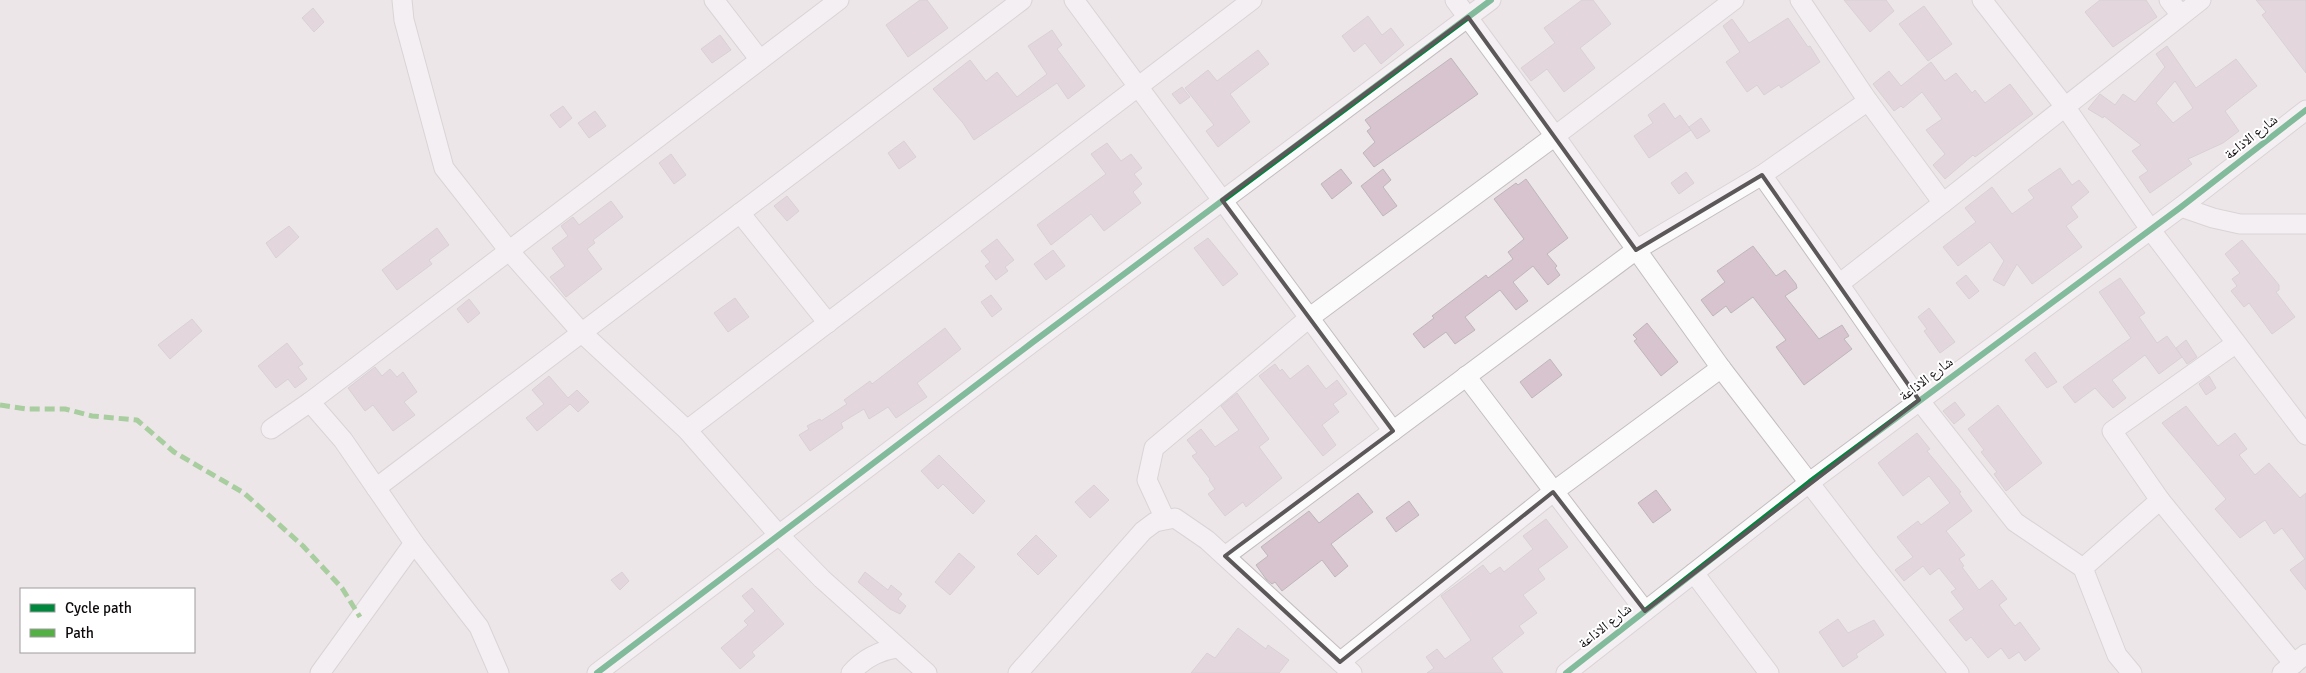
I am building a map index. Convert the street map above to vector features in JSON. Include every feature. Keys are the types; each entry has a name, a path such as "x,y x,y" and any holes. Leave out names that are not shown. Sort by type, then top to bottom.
{"street":[{"path":"402,0 404,20 444,168 510,252 582,333 687,430 778,534 822,579 927,673"},
{"path":"714,0 760,60"},
{"path":"271,429 310,402 510,252 839,0"},
{"path":"376,488 1022,0"},
{"path":"1074,0 1393,431"},
{"path":"687,430 1252,0"},
{"path":"1455,0 1721,368 1867,558 1959,673"},
{"path":"598,673 778,534 1491,0"},
{"path":"1165,519 1147,480 1154,448 1309,318 1555,136 1734,0"},
{"path":"1800,0 1868,101 1943,203"},
{"path":"1982,0 2066,108 2150,229 2235,344 2306,435"},
{"path":"2169,0 2181,15"},
{"path":"1839,284 2066,108 2200,0"},
{"path":"1225,556 1636,250 1762,175 1868,101"},
{"name":"شارع الاذاعة","path":"1566,673 1810,482 2181,207 2306,110"},
{"path":"1762,175 1919,400 2015,522 2084,568 2117,654 2132,673"},
{"path":"2181,207 2213,218 2240,224 2306,224"},
{"path":"740,213 828,323"},
{"path":"2235,344 2112,431 2160,500 2294,664"},
{"path":"1018,673 1143,531 1165,519 1174,518 1225,556 1346,667 1553,492 1721,368"},
{"path":"1466,376 1646,611"},
{"path":"310,402 343,440 414,543 479,627 499,673"},
{"path":"2084,568 2160,500"},
{"path":"320,673 414,543"},
{"path":"1694,573 1769,673"},
{"path":"851,673 857,666 881,650 897,648"}],"highlighted area":[{"path":"1468,17 1636,250 1762,175 1919,400 1645,611 1553,492 1340,662 1225,556 1393,431 1222,200"}],"building":[{"path":"920,0 927,0 948,28 908,57 886,25"},
{"path":"1582,0 1593,0 1611,24 1580,48 1595,68 1564,92 1547,69 1531,81 1521,68 1555,43 1544,28"},
{"path":"1844,0 1886,0 1894,11 1870,32"},
{"path":"2100,0 2146,0 2157,17 2113,47 2085,12"},
{"path":"2256,0 2306,0 2306,73 2262,15 2266,12"},
{"path":"1924,6 1952,44 1928,61 1899,24"},
{"path":"313,8 324,22 314,32 302,18"},
{"path":"1368,16 1382,35 1391,28 1404,45 1381,64 1365,43 1354,52 1342,36"},
{"path":"1788,18 1820,62 1781,88 1779,85 1764,95 1757,85 1747,92 1726,62 1740,52 1723,26 1732,19 1749,43"},
{"path":"1052,30 1062,45 1057,49 1085,86 1068,99 1057,83 974,140 963,123 933,89 970,60 986,81 997,72 1017,97 1047,74 1028,46"},
{"path":"720,35 731,50 712,63 701,49"},
{"path":"2167,46 2196,88 2236,59 2257,86 2225,111 2239,131 2223,143 2188,159 2192,164 2150,193 2139,177 2148,171 2132,151 2141,145 2104,116 2103,118 2088,109 2100,94 2115,105 2123,94 2135,102 2165,67 2156,54","holes":["2175,81 2193,108 2173,123 2156,103"]},
{"path":"1258,50 1269,64 1230,94 1250,122 1218,147 1206,131 1214,125 1185,88 1208,70 1217,81"},
{"path":"1451,58 1478,94 1374,167 1363,153 1375,142 1367,131 1371,128 1365,120"},
{"path":"1931,62 1945,81 1956,73 1972,93 1975,90 1985,103 2010,84 2033,114 1975,157 1973,155 1945,179 1933,165 1945,154 1926,130 1942,119 1922,92 1903,108 1901,106 1894,111 1873,84 1889,71 1901,86"},
{"path":"1182,87 1190,97 1180,104 1172,94"},
{"path":"1664,103 1675,119 1680,115 1691,130 1649,158 1634,136 1653,123 1648,115"},
{"path":"563,106 572,118 560,128 550,115"},
{"path":"595,111 606,126 589,138 578,123"},
{"path":"1701,118 1710,131 1697,139 1689,127"},
{"path":"904,141 916,157 899,169 888,153"},
{"path":"1107,143 1121,161 1131,154 1142,168 1134,174 1142,184 1133,192 1141,203 1104,231 1091,214 1051,245 1037,225 1106,174 1091,154"},
{"path":"671,154 686,175 674,184 659,163"},
{"path":"2060,168 2072,185 2079,180 2089,192 2071,207 2078,217 2066,226 2082,247 2032,284 2017,264 2004,286 1993,280 2004,261 1990,242 1958,266 1943,247 1976,222 1965,208 1992,187 2012,214 2034,198 2028,190"},
{"path":"1341,169 1352,183 1332,199 1321,184"},
{"path":"1383,169 1391,180 1383,187 1397,206 1383,216 1361,186"},
{"path":"1686,172 1694,183 1679,194 1671,183"},
{"path":"1526,179 1568,238 1547,254 1557,266 1555,268 1560,275 1548,285 1533,266 1513,282 1528,301 1516,310 1500,290 1465,317 1475,330 1455,344 1446,332 1424,348 1413,334 1434,318 1432,316 1486,275 1488,278 1513,259 1508,252 1524,239 1494,199 1516,183 1518,185"},
{"path":"787,196 799,211 787,221 774,206"},
{"path":"611,201 623,217 593,240 595,243 587,249 602,269 566,297 550,277 565,266 552,248 568,236 561,226 573,217 579,225"},
{"path":"289,226 299,237 276,258 266,243"},
{"path":"437,228 449,245 429,260 432,264 397,290 382,270"},
{"path":"1208,238 1238,274 1223,286 1194,248"},
{"path":"997,239 1014,260 1005,267 1008,271 996,280 985,266 990,262 981,251"},
{"path":"2242,240 2279,285 2279,290 2276,292 2295,317 2272,334 2249,303 2244,307 2231,291 2237,286 2232,279 2240,273 2225,254"},
{"path":"1753,246 1776,276 1785,270 1796,284 1797,288 1785,296 1819,339 1842,325 1849,336 1844,339 1852,349 1804,385 1776,347 1786,340 1753,297 1731,313 1726,306 1713,316 1701,300 1725,282 1717,271"},
{"path":"1053,250 1065,266 1046,280 1034,264"},
{"path":"1966,275 1979,291 1969,299 1956,283"},
{"path":"2120,278 2145,313 2139,317 2157,343 2167,336 2182,357 2159,374 2145,355 2112,380 2126,398 2113,408 2095,388 2075,403 2063,387 2131,338 2099,292"},
{"path":"991,295 1002,309 992,317 981,302"},
{"path":"735,298 749,317 728,332 714,313"},
{"path":"469,299 480,313 468,323 457,309"},
{"path":"1929,308 1955,342 1940,353 1924,331 1927,329 1918,317"},
{"path":"192,319 202,331 170,359 158,345"},
{"path":"1647,323 1678,362 1661,376 1634,341 1637,339 1633,335"},
{"path":"945,328 961,349 917,383 927,397 896,418 888,407 869,419 864,409 841,423 843,428 810,451 799,435 809,429 807,426 820,419 821,421 847,404 844,400 870,381 872,384"},
{"path":"2186,340 2197,357 2187,364 2176,348"},
{"path":"287,343 303,364 298,367 307,379 295,388 288,379 276,388 258,366"},
{"path":"2035,352 2057,382 2047,388 2025,360"},
{"path":"1550,359 1562,375 1532,398 1520,382"},
{"path":"1275,364 1290,379 1308,365 1326,389 1337,380 1347,394 1333,404 1339,412 1322,425 1336,445 1323,456 1259,376"},
{"path":"375,367 382,376 390,369 397,377 403,372 417,392 404,402 415,415 393,431 373,405 365,411 348,388"},
{"path":"549,376 568,398 577,390 589,402 578,412 570,404 537,431 526,418 544,404 532,390"},
{"path":"2209,376 2216,388 2206,395 2199,384"},
{"path":"1237,393 1269,439 1259,447 1282,478 1246,507 1243,502 1225,516 1208,494 1215,489 1210,479 1192,456 1197,453 1187,440 1201,429 1215,447 1239,430 1221,406"},
{"path":"1955,402 1965,415 1954,424 1943,411"},
{"path":"1998,405 2042,463 2006,491 1994,474 1997,472 1981,452 1984,450 1968,429"},
{"path":"2186,406 2218,446 2235,433 2247,449 2239,455 2255,475 2269,463 2300,498 2306,493 2306,590 2290,570 2305,559 2282,528 2274,534 2265,520 2240,538 2215,509 2226,499 2162,423"},
{"path":"1917,433 1930,449 1927,451 1961,492 1959,493 1972,511 1946,531 1965,555 1959,559 1964,566 1962,567 1979,590 1992,580 2007,599 1999,605 2015,626 2020,622 2040,649 2025,661 2019,652 2009,659 2001,648 1988,658 1971,637 1966,641 1949,620 1964,609 1951,592 1956,589 1939,568 1930,575 1923,566 1904,581 1895,570 1913,557 1897,537 1918,521 1921,525 1950,503 1929,476 1903,496 1878,463"},
{"path":"939,455 985,501 973,514 943,484 938,489 921,471"},
{"path":"1094,485 1109,500 1090,518 1075,502"},
{"path":"1656,490 1671,510 1653,523 1638,503"},
{"path":"1358,493 1373,512 1331,544 1348,566 1335,577 1322,560 1282,591 1275,582 1272,584 1266,579 1256,565 1268,556 1261,547 1309,511 1319,523"},
{"path":"1409,501 1419,515 1396,532 1386,518"},
{"path":"1546,519 1568,547 1538,569 1545,579 1523,595 1537,613 1519,626 1524,633 1492,658 1503,673 1427,673 1434,668 1426,657 1437,649 1445,659 1471,640 1441,596 1483,565 1490,574 1500,567 1504,572 1533,549 1523,536"},
{"path":"1036,535 1057,556 1038,575 1017,554"},
{"path":"959,553 975,567 950,595 935,582"},
{"path":"622,572 629,581 620,590 611,580"},
{"path":"865,572 888,590 891,585 902,594 898,599 906,606 900,614 890,609 858,582"},
{"path":"752,588 784,624 752,652 755,656 740,669 721,648 748,625 744,621 755,611 742,596"},
{"path":"1838,619 1848,633 1874,620 1884,635 1856,654 1858,657 1843,667 1819,632"},
{"path":"1238,628 1266,649 1268,645 1289,660 1279,673 1191,673 1207,653 1215,658"}],"marked path":[{"path":"0,405 27,409 65,409 92,416 137,420 174,452 244,493 303,546 342,588 360,617"}],"cycle path":[{"path":"597,673 1033,342 1491,0"},
{"path":"1566,673 1810,482 2181,207 2306,110"}]}
